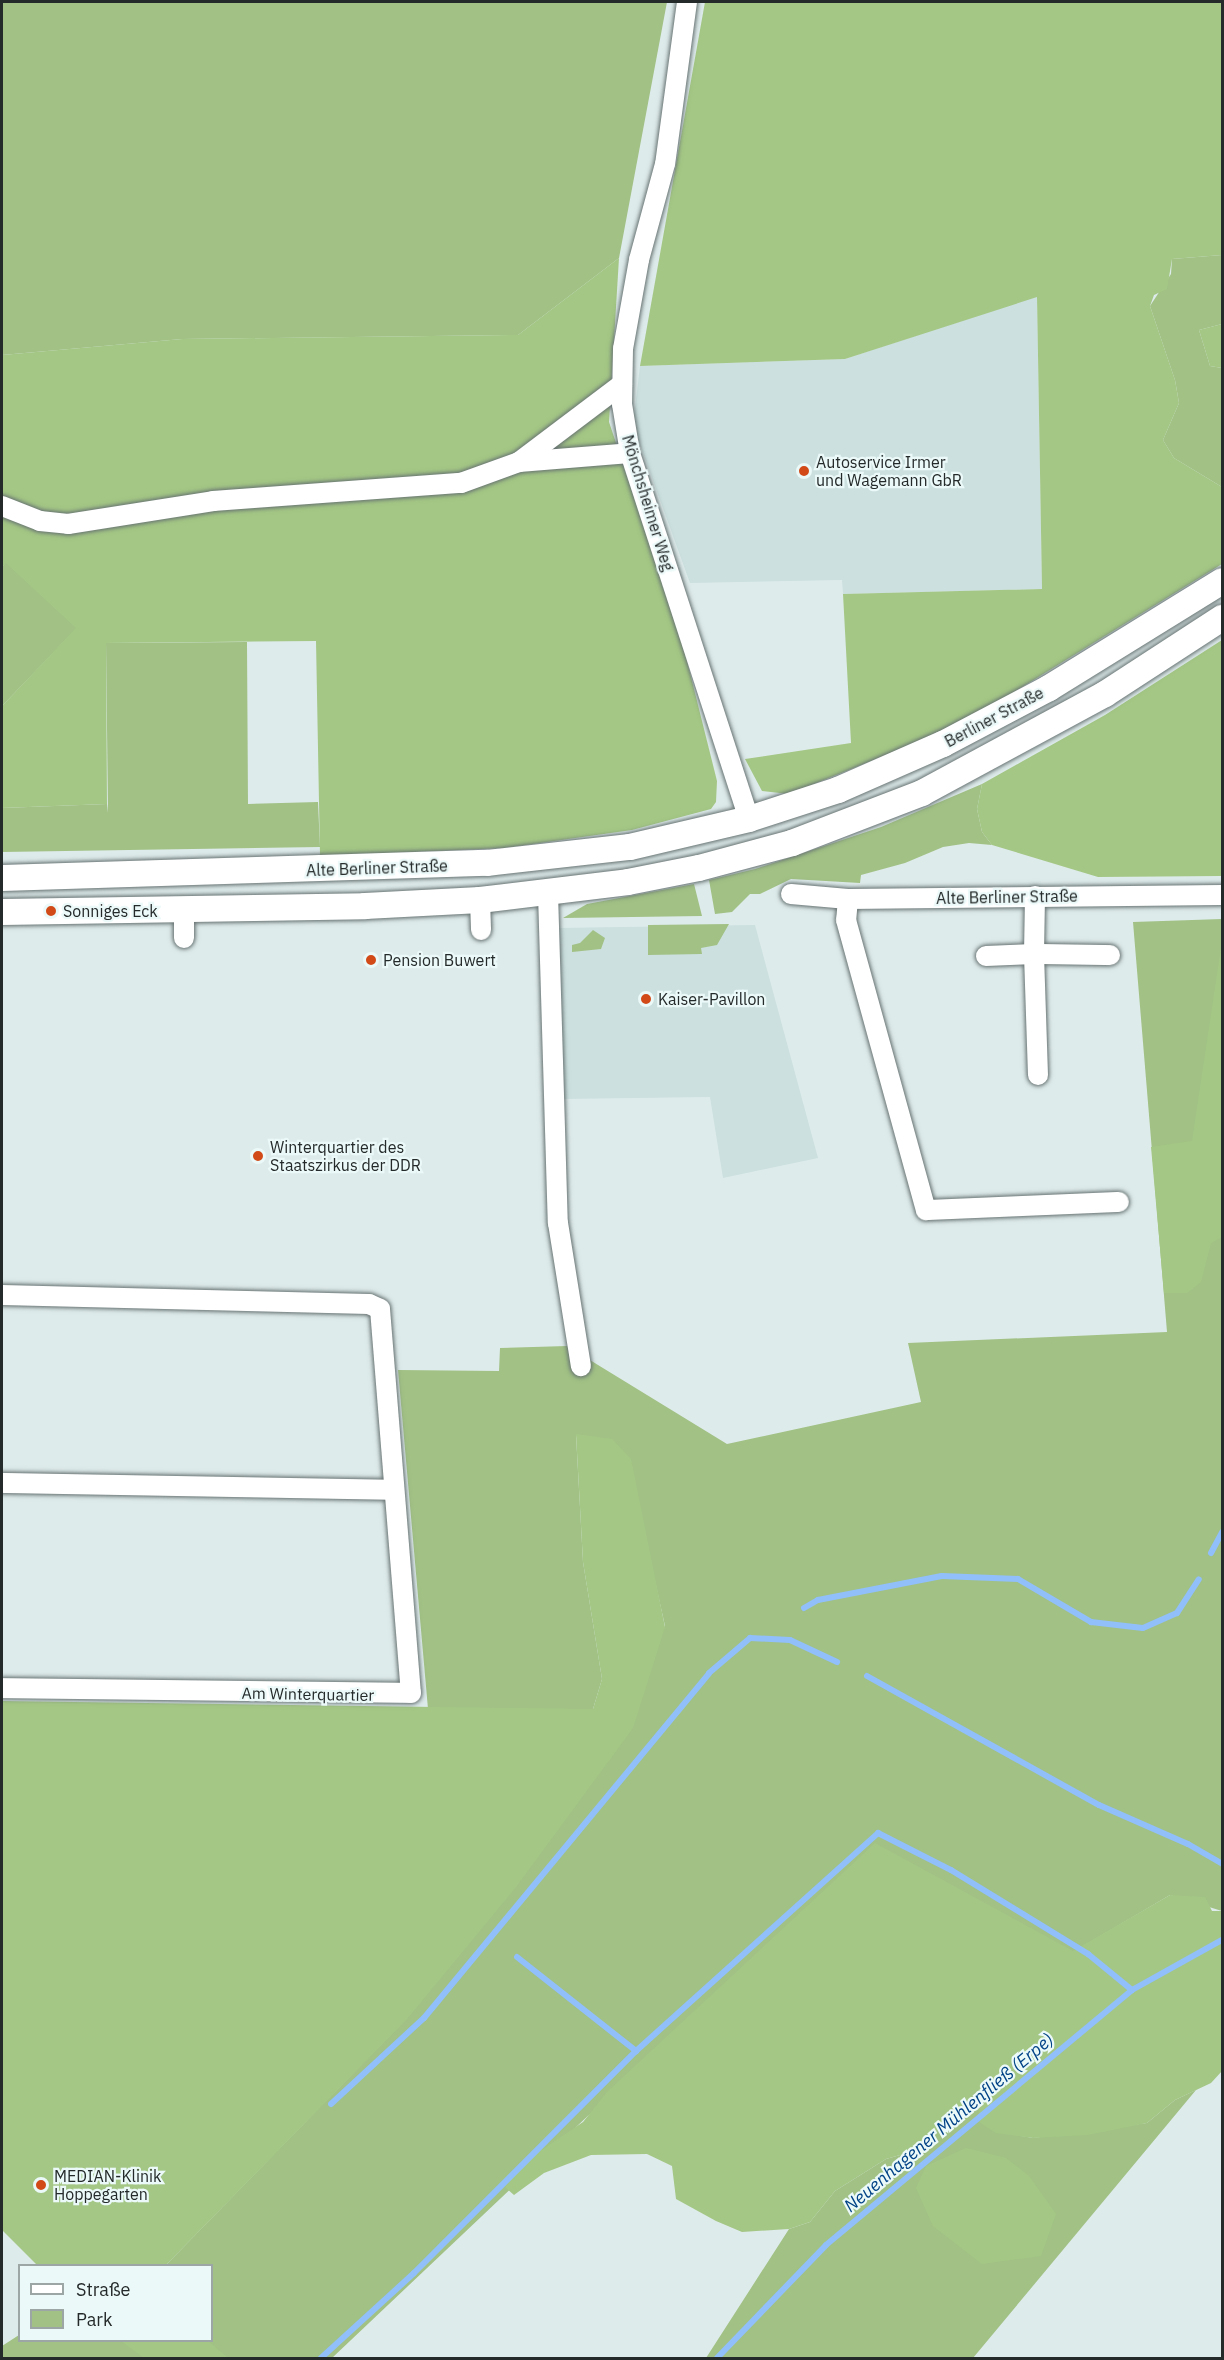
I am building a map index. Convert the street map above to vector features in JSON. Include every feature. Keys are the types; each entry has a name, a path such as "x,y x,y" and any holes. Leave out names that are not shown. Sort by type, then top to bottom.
{"main road":[{"name":"Berliner Straße","path":"749,819 838,789 943,744 1049,688 1222,580"},
{"name":"Berliner Straße","path":"548,893 627,882 763,852 871,815 1018,744 1222,618"},
{"name":"Alte Berliner Straße","path":"2,878 487,863 630,847 749,819"},
{"path":"2,912 184,910 480,900 548,893"}],"street":[{"name":"Mönchsheimer Weg","path":"687,2 671,126 639,260 623,350 622,384 630,453 749,819"},
{"path":"519,462 622,384"},
{"path":"2,506 40,521 68,524 213,501 461,483 519,462 630,453"},
{"path":"548,893 558,1223 581,1366"},
{"name":"Alte Berliner Straße","path":"791,894 848,899 1222,895"},
{"path":"1035,896 1034,954 1038,1075"},
{"path":"848,899 846,920 926,1210 1119,1202"},
{"path":"480,900 481,930"},
{"path":"184,910 184,939"},
{"path":"986,957 1034,954 1110,955"},
{"name":"Am Winterquartier","path":"2,1295 369,1304 380,1309 384,1320 394,1490 411,1693 2,1688"},
{"path":"2,1484 394,1490"}],"shaded area":[{"path":"1037,296 1042,589 843,594 842,580 690,583 633,425 640,366 845,359"},
{"path":"755,925 818,1158 723,1178 710,1097 561,1099 557,928"}],"green space":[{"path":"2,2 667,2 619,258 518,335 182,339 2,355"},
{"path":"705,2 1222,2 1222,255 1172,259 1167,289 1154,295 1150,306 1175,380 1179,403 1163,440 1174,458 1222,487 1222,564 991,706 923,740 789,794 762,791 745,759 851,743 843,594 1042,589 1037,297 845,359 640,366"},
{"path":"1222,255 1222,324 1199,330 1210,366 1222,368 1222,487 1174,458 1163,440 1179,403 1175,380 1150,306 1171,274 1172,259"},
{"path":"619,258 609,422 681,637 717,781 716,802 711,809 632,830 504,848 320,856 316,641 106,643 107,804 2,808 2,706 76,628 6,563 2,567 2,355 182,339 518,335"},
{"path":"1222,324 1222,368 1210,366 1199,330"},
{"path":"6,562 77,628 2,706 2,567"},
{"path":"1222,640 1222,876 1098,877 992,845 982,832 977,809 982,784 1105,715"},
{"path":"247,642 248,804 318,802 320,847 2,852 2,808 107,804 108,813 106,643"},
{"path":"982,784 977,809 982,832 992,845 969,843 943,847 905,863 861,875 860,883 791,879 760,894 750,894 732,912 715,914 709,880 755,869 881,827"},
{"path":"694,884 702,916 563,918 587,904"},
{"path":"1222,919 1222,1911 1170,1895 1073,1952 875,1844 332,2358 2,2358 2,2346 18,2336 18,2342 213,2342 213,2264 167,2264 405,2020 665,1626 647,1545 576,1435 583,1562 602,1679 593,1709 428,1709 398,1370 499,1371 500,1348 567,1346 727,1444 921,1402 908,1343 1167,1332 1133,922"},
{"path":"729,924 717,945 701,948 702,954 648,955 648,925"},
{"path":"593,930 605,938 601,949 572,952 572,945 580,943"},
{"path":"1222,941 1222,1237 1211,1243 1201,1282 1187,1293 1164,1293 1151,1147 1192,1141"},
{"path":"576,1434 612,1439 631,1459 665,1627 633,1728 516,1887 407,2019 167,2264 36,2264 2,2230 2,1701 593,1709 602,1679 583,1562"},
{"path":"875,1843 1073,1951 1170,1895 1205,1897 1212,1911 1222,1911 1222,2071 1211,2083 1175,2100 1147,2123 1088,2135 1033,2138 996,2133 979,2122 978,2089 918,2150 886,2159 835,2191 810,2222 789,2229 742,2232 716,2221 676,2199 672,2166 647,2154 591,2155 544,2173 514,2195 505,2187 524,2162 583,2122 607,2092"},
{"path":"978,2088 1016,2135 1033,2138 1147,2123 1175,2100 1196,2090 973,2358 706,2358 789,2229 810,2222 835,2191 886,2159 918,2150"},
{"path":"966,2148 1006,2158 1029,2176 1056,2214 1041,2256 982,2264 933,2226 916,2188 926,2166"},
{"path":"122,2342 209,2342 228,2358 144,2358"}],"waterway":[{"path":"1211,1553 1222,1532"},
{"path":"804,1608 818,1600 942,1576 1018,1579 1091,1622 1143,1628 1177,1613 1199,1579"},
{"path":"331,2104 424,2018 709,1673 750,1638 790,1640 837,1662"},
{"path":"867,1676 1099,1805 1188,1844 1222,1864"},
{"path":"321,2358 414,2273 636,2051 878,1833 951,1870 1088,1954 1132,1990"},
{"name":"Neuenhagener Mühlenfließ (Erpe)","path":"717,2358 826,2245 1132,1990 1222,1940"},
{"path":"517,1957 636,2051"}],"place":[{"name":"Autoservice Irmer und Wagemann GbR","path":"804,471"},
{"name":"Sonniges Eck","path":"51,911"},
{"name":"Pension Buwert","path":"371,960"},
{"name":"Kaiser-Pavillon","path":"646,999"},
{"name":"Winterquartier des Staatszirkus der DDR","path":"258,1156"},
{"name":"MEDIAN-Klinik Hoppegarten","path":"41,2185"}]}
